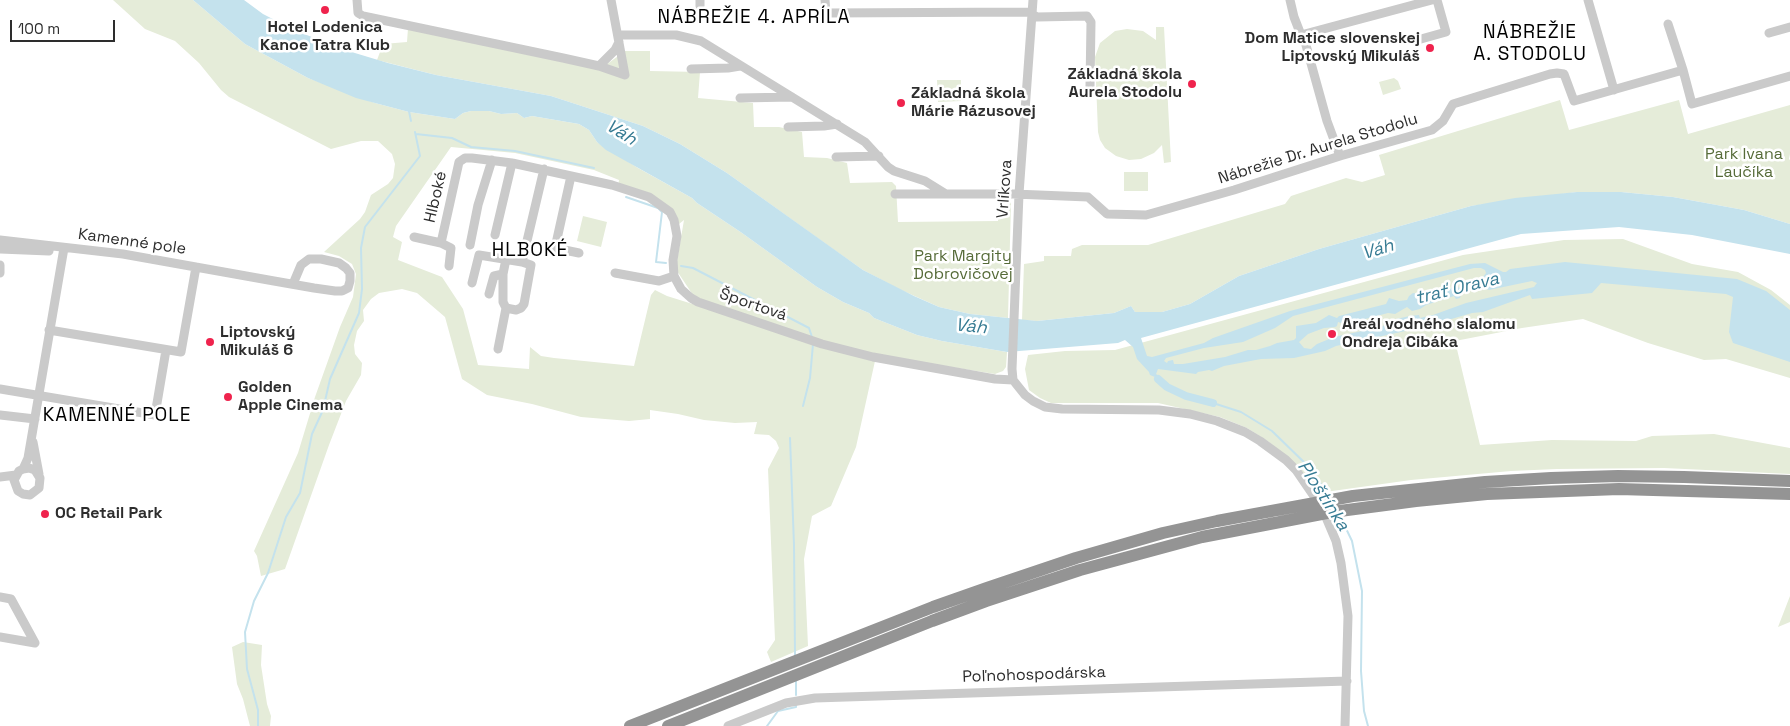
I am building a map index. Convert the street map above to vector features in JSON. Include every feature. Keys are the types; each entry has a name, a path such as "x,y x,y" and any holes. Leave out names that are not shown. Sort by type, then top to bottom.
{"highway":[{"path":"630,726 932,607 1076,558 1163,533 1297,505 1353,496 1485,482 1551,478 1684,477 1790,482"},
{"path":"668,726 932,621 1080,570 1202,537 1360,508 1487,494 1572,490 1685,490 1790,494"}],"street":[{"path":"357,2 357,9 360,15 599,66 626,75 611,0"},
{"path":"826,0 826,13 1032,13 1037,17 1084,16 1089,18 1091,22 1090,86"},
{"name":"Vrlíkova","path":"1014,380 1012,361 1019,194 1034,0"},
{"path":"1290,0 1294,17 1304,38 1327,121 1340,156"},
{"path":"1301,35 1432,0"},
{"path":"1421,39 1446,32 1437,0"},
{"path":"1588,0 1614,90"},
{"path":"1668,24 1692,104 1790,76"},
{"path":"1769,32 1790,27"},
{"path":"618,39 676,34 701,41 865,142 894,172 925,181 946,194"},
{"path":"599,66 616,50 618,39"},
{"path":"691,69 740,66"},
{"name":"Nábrežie Dr. Aurela Stodolu","path":"895,194 1019,194 1088,197 1107,214 1146,215 1432,130 1443,121 1455,102 1557,72 1564,74 1574,101 1683,70"},
{"path":"740,98 792,97"},
{"path":"788,127 837,124"},
{"path":"836,157 878,156"},
{"name":"Hlboké","path":"441,242 459,162 465,158 512,163 571,176"},
{"path":"470,245 478,205 492,160"},
{"path":"495,234 512,163"},
{"path":"522,262 544,169"},
{"path":"579,253 555,248 571,176 612,185 656,201 670,212 677,232 673,260 674,276 658,281 615,273"},
{"name":"Hlboké","path":"414,237 441,242 451,248 449,266"},
{"name":"Kamenné pole","path":"0,240 122,254 293,284 342,291 346,290 350,284 350,273 339,263 321,259 309,259 300,265 293,284"},
{"path":"24,469 32,437 64,248"},
{"name":"Kamenné pole","path":"0,249 50,250 64,248"},
{"path":"472,283 479,255 531,264 524,304 516,310 506,308"},
{"path":"498,349 506,308 503,302 503,274 506,259"},
{"path":"0,265 0,273"},
{"name":"Kamenné pole","path":"166,350 181,352 196,267"},
{"path":"490,294 494,276 503,274"},
{"name":"Športová","path":"674,276 681,289 698,302 822,344 879,358 995,379 1014,380"},
{"path":"0,389 155,415 166,350 50,330"},
{"path":"1014,380 1021,392 1032,401 1052,408 1159,410 1190,414 1217,421 1260,440 1296,470 1314,494 1325,515 1336,541 1343,573 1347,604 1346,726"},
{"path":"0,415 35,419"},
{"path":"0,478 14,485 23,494 30,495 39,488 41,483 32,437"},
{"path":"0,478 16,475 29,468 39,474"},
{"path":"14,485 16,475"},
{"path":"0,597 11,599 34,644 0,637"},
{"name":"Poľnohospodárska","path":"728,726 786,703 814,698 1347,681"}],"green space":[{"path":"113,0 193,0 245,44 308,78 375,103 409,112 455,119 463,113 471,111 489,111 501,114 517,113 524,118 532,116 579,124 589,130 597,142 638,168 692,198 817,287 843,302 869,313 874,318 917,335 1007,352 1006,367 1003,371 995,374 876,355 804,335 703,301 693,295 677,271 684,220 674,228 666,213 657,204 618,188 619,180 594,170 515,153 451,147 396,226 393,237 402,242 398,260 442,277 463,309 478,365 529,369 530,347 541,356 634,366 651,295 655,290 667,296 875,361 856,447 831,506 812,516 804,559 808,646 771,662 767,652 775,640 768,469 779,448 776,441 769,435 754,434 757,422 735,423 704,420 650,410 650,419 629,421 581,417 487,395 462,379 445,317 417,293 402,289 379,293 371,299 363,310 364,321 357,331 354,345 355,354 362,363 361,375 346,401 285,569 261,576 257,556 254,551 298,453 315,397 353,297 356,274 352,264 339,256 324,252 360,219 365,212 371,195 388,184 393,178 395,164 392,154 378,141 361,141 331,149 229,97 199,63 175,41 145,29"},
{"path":"1156,27 1164,27 1171,162 1164,163 1162,145 1154,153 1141,159 1129,160 1116,156 1105,148 1098,132 1095,57 1100,43 1115,31 1127,29 1143,31 1156,40"},
{"name":"Park Margity Dobrovičovej","path":"408,28 599,70 625,51 650,51 650,71 700,72 698,98 753,103 754,127 779,127 802,132 804,157 827,158 847,163 850,183 892,182 896,186 898,222 998,221 998,197 1009,199 1011,203 1008,318 970,314 939,307 899,289 863,270 727,173 680,144 643,126 551,96 436,75 377,60 383,44 407,42"},
{"path":"1394,78 1398,81 1401,89 1383,95 1379,82"},
{"path":"937,80 961,80 961,101 938,102"},
{"name":"Park Ivana Laučíka","path":"1560,100 1569,130 1679,100 1688,134 1790,105 1790,224 1744,210 1673,197 1621,192 1577,192 1471,206 1319,249 1239,276 1190,304 1162,312 1135,312 1131,306 1114,313 1037,321 1022,320 1024,264 1044,261 1044,256 1071,256 1072,249 1082,245 1148,245 1285,204 1291,196 1346,178 1362,182 1385,175 1379,155"},
{"path":"1124,172 1148,172 1148,191 1124,191"},
{"path":"583,216 607,222 601,247 577,241"},
{"name":"Areál vodného slalomu Ondreja Cibáka","path":"1623,239 1692,264 1738,272 1771,290 1790,305 1790,378 1726,359 1704,360 1648,343 1583,319 1455,341 1480,445 1552,440 1636,441 1652,436 1714,434 1790,448 1790,474 1664,468 1557,469 1411,480 1318,493 1300,469 1269,442 1247,428 1220,417 1158,403 1051,403 1029,390 1025,369 1028,355 1065,351 1115,350 1463,255 1564,240"},
{"path":"1790,596 1790,622 1778,627"},
{"path":"243,642 262,645 261,665 267,704 271,716 270,726 250,726 237,684 232,647"}],"water":[{"path":"193,0 244,0 263,14 294,30 345,50 436,75 551,96 643,126 680,144 727,173 863,270 939,307 970,314 1037,321 1114,313 1131,306 1135,312 1162,312 1190,304 1239,276 1319,249 1471,206 1515,198 1577,192 1621,192 1673,197 1744,210 1790,224 1790,254 1692,235 1619,227 1521,234 1141,338 1147,356 1152,357 1204,343 1213,338 1290,311 1470,264 1485,263 1506,272 1510,269 1565,262 1737,279 1766,291 1790,310 1790,362 1733,343 1729,332 1733,297 1726,294 1601,283 1592,293 1532,299 1530,295 1483,312 1472,313 1424,327 1336,346 1325,351 1294,358 1261,359 1196,374 1158,369 1156,374 1169,384 1162,386 1137,359 1133,347 1125,340 1118,343 1007,352 942,341 917,335 874,318 869,313 843,302 817,287 692,198 606,150 597,142 589,130 579,124 532,116 524,118 517,113 501,114 489,111 471,111 463,113 455,119 409,112 356,98 308,78 245,44","holes":["1474,268 1485,270 1486,273 1480,281 1468,283 1459,288 1456,284 1450,289 1424,295 1413,293 1407,300 1399,301 1389,298 1386,304 1337,318 1329,315 1316,323 1296,326 1296,338 1294,340 1225,357 1183,364 1174,364 1173,360 1167,363 1164,361 1166,358 1204,348 1243,342 1275,328 1293,316","1532,281 1537,283 1534,287 1466,303 1433,315 1420,318 1419,315 1396,319 1381,327 1334,337 1317,344 1311,349 1304,348 1299,342 1308,334 1324,328 1337,326 1338,322 1365,319 1388,313 1395,314 1407,307 1412,311 1454,296 1456,299 1460,298 1461,293 1482,287 1489,290"]}],"waterway":[{"path":"409,111 411,121"},
{"path":"258,726 258,710 247,669 245,632 254,601 268,573 286,517 300,493 312,434 323,410 330,379 359,313 362,289 361,248 365,227 420,156 415,132"},
{"path":"416,134 452,138 471,147 515,151 594,168"},
{"path":"626,197 658,208 662,212 656,262 666,263"},
{"path":"681,266 693,268 809,328 812,337"},
{"path":"803,406 810,378 813,344"},
{"path":"1158,379 1167,387 1186,396 1213,403"},
{"name":"Ploštínka","path":"1213,403 1241,412 1272,431 1310,468 1329,496"},
{"path":"790,438 794,545 795,655"},
{"name":"Ploštínka","path":"1340,516 1352,541 1362,591 1361,671 1364,711 1368,726"},
{"path":"796,680 796,695"},
{"path":"767,726 778,711 796,707 796,705"}],"place":[{"name":"Hotel Lodenica Kanoe Tatra Klub","path":"325,10"},
{"name":"Dom Matice slovenskej Liptovský Mikuláš","path":"1430,48"},
{"name":"Základná škola Aurela Stodolu","path":"1192,84"},
{"name":"Základná škola Márie Rázusovej","path":"901,103"},
{"name":"Areál vodného slalomu Ondreja Cibáka","path":"1332,334"},
{"name":"Liptovský Mikuláš 6","path":"210,342"},
{"name":"Golden Apple Cinema","path":"228,397"},
{"name":"OC Retail Park","path":"45,514"}],"district":[{"name":"NÁBREŽIE 4. APRÍLA","path":"754,18"},
{"name":"NÁBREŽIE A. STODOLU","path":"1530,44"},
{"name":"HLBOKÉ","path":"530,251"},
{"name":"KAMENNÉ POLE","path":"117,416"}],"water label":[{"name":"Váh","path":"621,133"},
{"name":"Váh","path":"1378,250"},
{"name":"trať Orava","path":"1457,289"},
{"name":"Váh","path":"971,327"}]}
